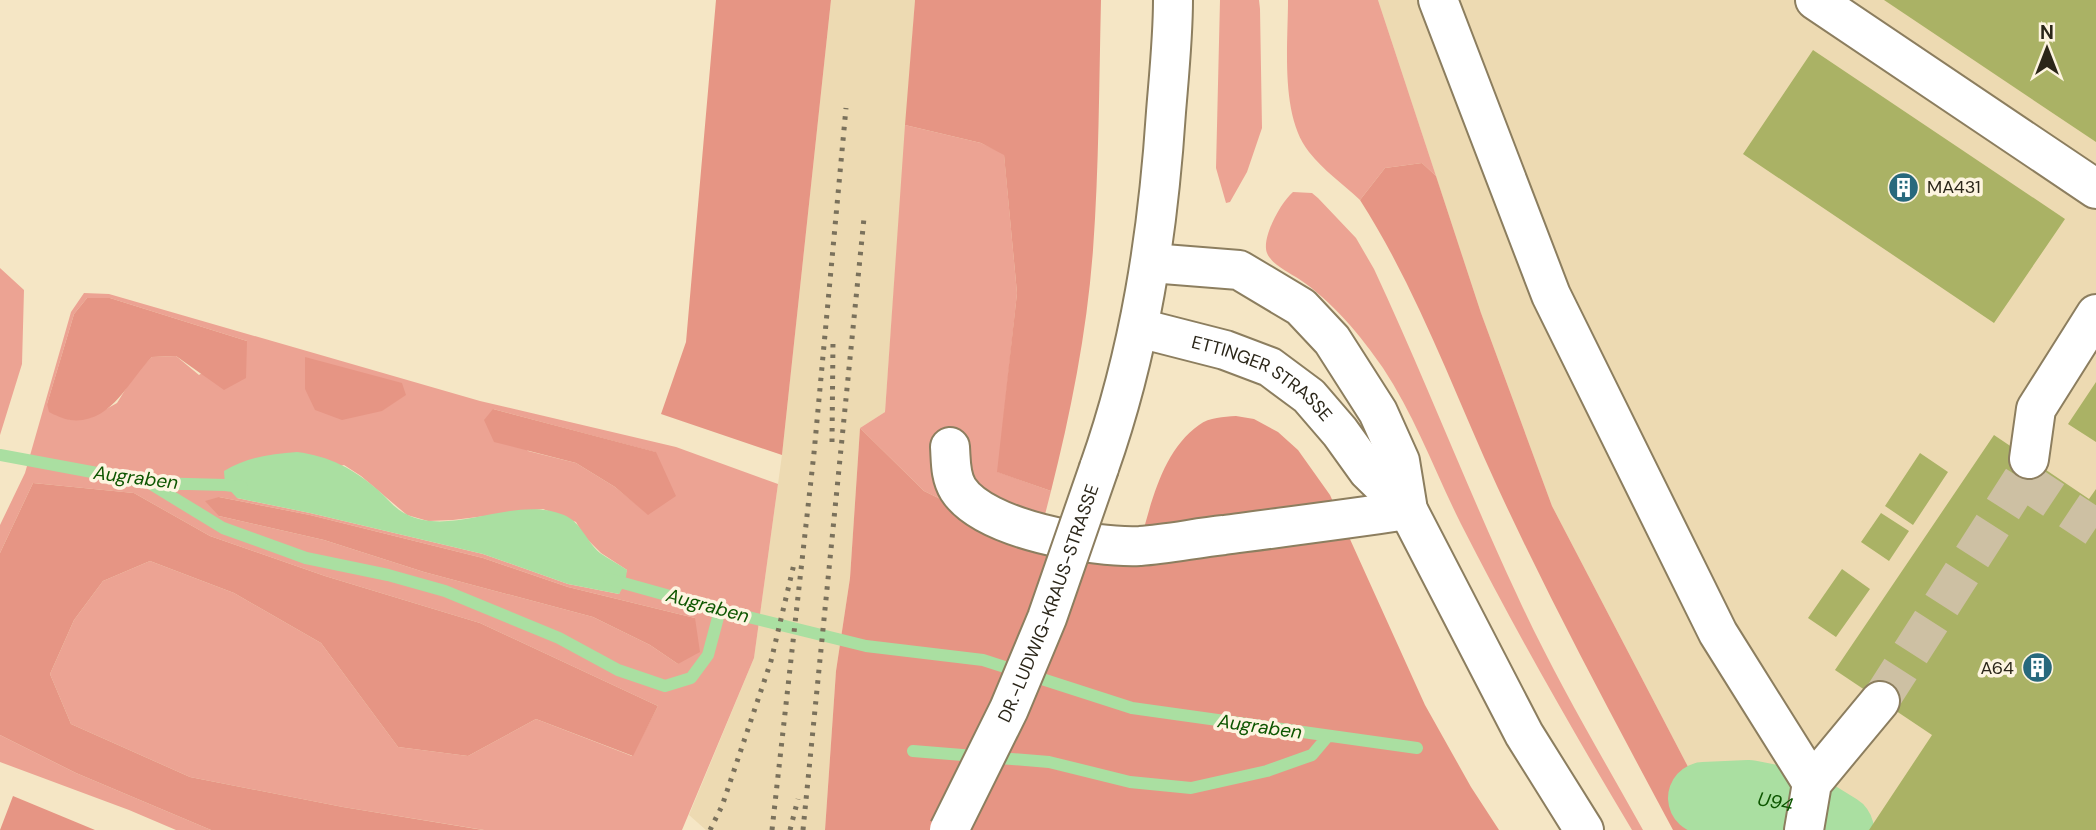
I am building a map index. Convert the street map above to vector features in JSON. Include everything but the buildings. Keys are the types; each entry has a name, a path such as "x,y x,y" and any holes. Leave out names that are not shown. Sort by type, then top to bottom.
{"main road":[{"path":"1139,328 1161,191 1173,0"},
{"path":"1815,0 2096,190"},
{"path":"1441,2 1550,295 1718,634 1812,783"},
{"name":"ETTINGER STRASSE","path":"1151,263 1239,270 1301,307 1332,341 1378,412 1400,461 1408,510 1524,734 1584,830"},
{"path":"2029,459 2036,409 2096,314"},
{"name":"ETTINGER STRASSE","path":"1139,328 1225,350 1270,367 1309,396 1340,432 1368,471 1408,510"},
{"name":"DR.-LUDWIG-KRAUS-STRASSE","path":"949,830 1009,709 1048,618 1116,420 1139,328"},
{"path":"950,447 951,469 957,487 969,503 991,516 1033,532 1091,544 1139,546 1408,510"},
{"path":"1804,830 1812,783 1880,701"}],"shaded area":[{"path":"716,0 831,0 782,455 661,414 686,342"},
{"path":"831,0 915,0 885,412 860,428 850,578 836,671 825,830 706,830 689,815 754,658 782,455"},
{"path":"915,0 1101,0 1096,188 1087,311 1051,491 997,472 1017,293 1004,155 981,143 905,125"},
{"path":"1220,0 1259,0 1260,9 1262,128 1247,172 1230,202 1226,203 1216,168"},
{"path":"1288,0 1378,0 1436,176 1422,163 1385,168 1360,200 1309,152 1293,119 1290,100 1287,58"},
{"path":"1378,0 2096,0 2096,830 1721,830 1552,506 1481,313"},
{"path":"905,125 981,143 1004,154 1017,293 998,472 1051,491 1037,546 924,491 860,428 885,412"},
{"path":"1422,163 1436,176 1481,313 1552,506 1721,830 1673,830 1539,573 1497,486 1417,304 1360,200 1385,168"},
{"path":"1293,192 1312,193 1318,198 1356,238 1374,269 1531,625 1643,830 1632,830 1587,755 1481,563 1415,425 1383,368 1334,308 1269,257 1266,246 1269,230"},
{"path":"0,268 24,290 22,364 0,435"},
{"path":"84,293 109,294 480,401 676,447 778,484 754,658 682,830 484,830 343,807 190,777 71,724 50,674 74,620 103,581 150,561 234,593 321,643 398,747 468,756 536,719 632,756 658,706 480,623 325,576 210,536 134,493 33,483 0,553 0,525 25,473 71,312","holes":["87,298 110,298 247,341 199,375 176,356 152,357 135,374 117,403 92,417 70,420 47,404 74,314","493,409 655,452 648,514 615,487 576,463 528,451","344,465 407,515 428,521 543,509 576,522 584,536 601,553 627,570 619,594 568,584 483,554 237,498","219,497 310,515 483,558 568,587 695,618 678,664 650,645 593,617 424,572 324,540 219,516"]},
{"path":"87,298 110,298 247,341 246,378 224,390 176,356 152,357 108,409 97,416 70,420 49,412 47,404 74,314"},
{"path":"305,357 402,383 406,395 382,411 342,420 315,410 305,389"},
{"path":"493,409 656,452 676,496 648,515 615,487 576,463 494,442 484,420"},
{"path":"1236,416 1254,419 1278,432 1298,450 1330,495 1425,705 1471,787 1499,830 825,830 836,671 850,578 860,428 924,491 1037,546 1135,560 1157,486 1174,452 1185,437 1203,422"},
{"path":"297,452 330,460 350,470 402,512 424,520 464,519 526,509 564,515 575,522 600,553 627,570 625,584 619,594 568,584 483,554 237,498 225,485 224,471 233,466 259,457"},
{"path":"33,483 134,493 210,536 325,576 480,623 658,706 633,756 536,719 468,756 398,747 321,643 234,593 150,561 103,581 74,620 50,674 71,724 190,777 343,807 483,830 211,830 76,773 0,735 0,553"},
{"path":"219,497 310,515 483,558 568,587 695,618 700,652 678,664 650,645 593,617 424,572 324,540 219,516 205,501"},
{"path":"0,735 76,773 211,830 176,830 0,762"},
{"path":"13,796 95,830 0,830"}],"waterway":[{"name":"Augraben","path":"0,455 151,483 242,487"},
{"path":"151,484 223,528 306,558 388,575 445,591 559,638 618,670 665,686 691,678 708,655 720,610"},
{"name":"Augraben","path":"609,579 866,646 983,660 1132,708 1417,748"},
{"path":"913,751 1049,762 1130,782 1191,788 1267,771 1312,755 1328,736"},
{"name":"Augraben","path":"1704,798 1749,796"},
{"name":"U94","path":"1704,798 1749,796 1799,806 1838,830"}],"tunnel":[{"path":"1880,701 2022,479 2029,459"},
{"path":"2022,479 2096,528"}],"railway":[{"path":"772,830 814,453 846,108"},
{"path":"803,830 864,218"},
{"path":"832,442 833,341"},
{"path":"710,830 722,806 771,661 794,564"},
{"path":"790,830 798,799"}],"place":[{"name":"MA431","path":"1904,187"},
{"name":"A64","path":"2037,668"}]}
